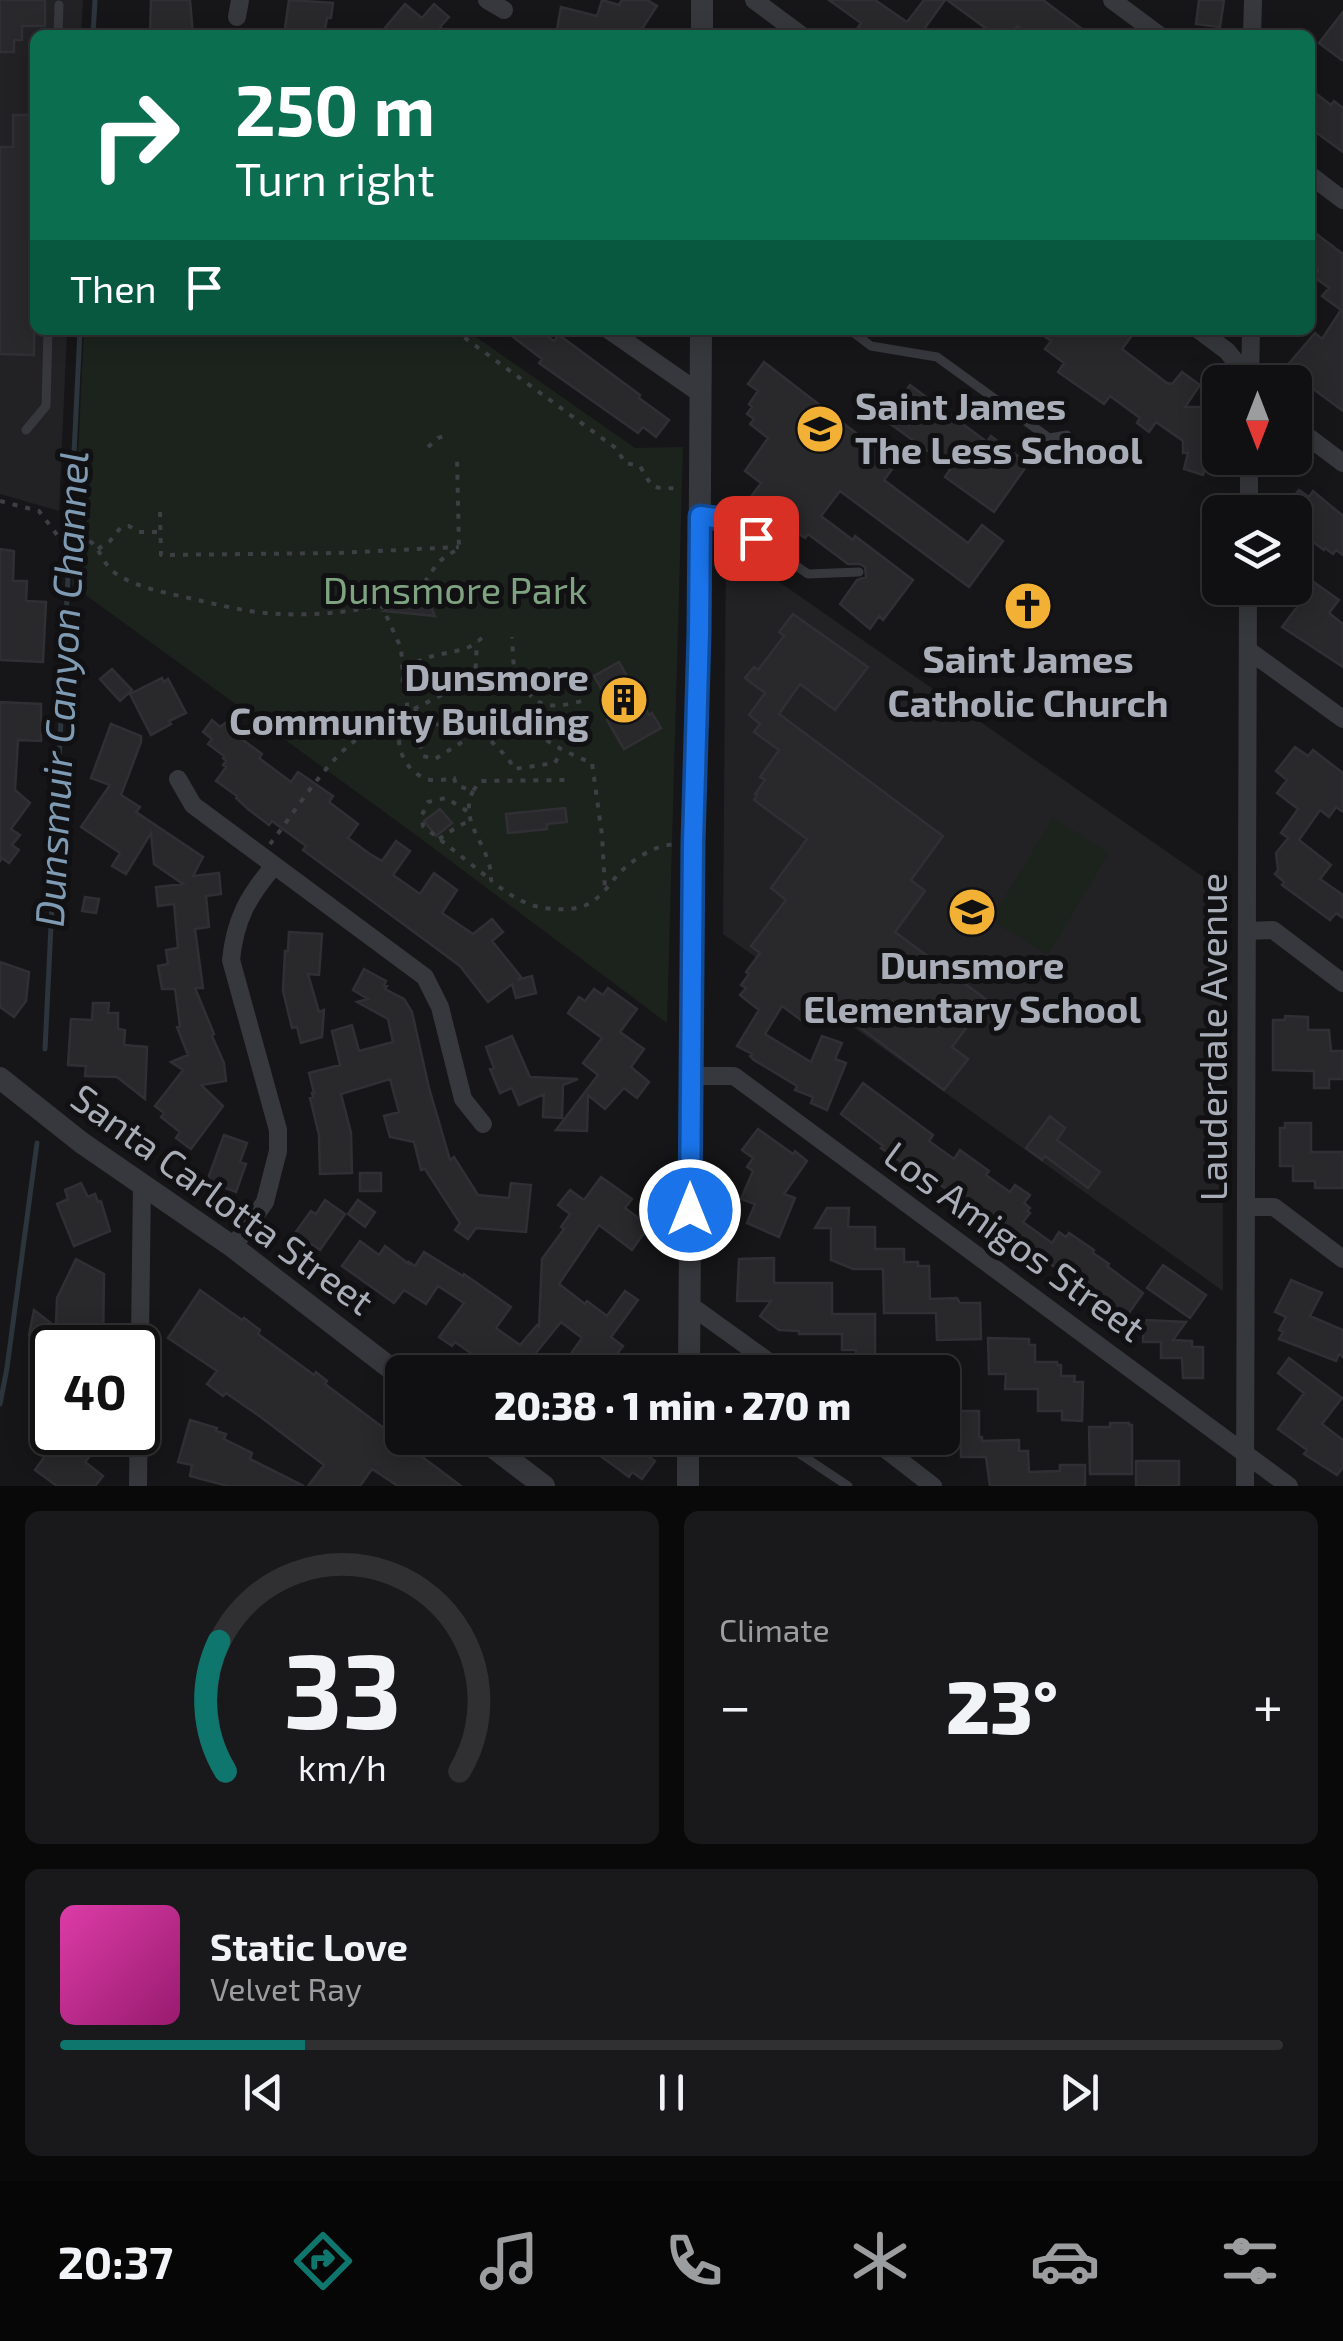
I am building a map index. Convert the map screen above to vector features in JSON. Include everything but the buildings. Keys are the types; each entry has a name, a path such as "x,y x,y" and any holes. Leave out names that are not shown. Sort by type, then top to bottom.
{"street":[{"path":"486,0 504,10"},
{"path":"702,0 702,30"},
{"path":"754,0 795,30"},
{"path":"1112,0 1152,30"},
{"path":"1252,30 1253,0"},
{"path":"1315,179 1343,200"},
{"path":"616,335 702,394"},
{"path":"689,1355 702,335"},
{"path":"1206,335 1238,365"},
{"path":"1250,335 1251,365"},
{"path":"1312,439 1343,462"},
{"name":"Lauderdale Avenue","path":"1244,1486 1248,605"},
{"path":"1248,650 1343,720"},
{"path":"178,779 193,805 425,977 440,1007 463,1099 483,1124"},
{"path":"233,1248 266,1202 278,1151 278,1130 231,960 240,915 268,861"},
{"path":"1248,931 1273,930 1343,982"},
{"name":"Los Amigos Street","path":"692,1076 734,1076 1288,1486"},
{"name":"Santa Carlotta Street","path":"0,1078 385,1364"},
{"path":"138,1486 142,1183"},
{"path":"1246,1207 1274,1207 1343,1259"},
{"path":"690,1305 759,1355"},
{"path":"503,1455 544,1486"},
{"path":"688,1455 688,1486"},
{"path":"893,1455 933,1486"}],"lane":[{"path":"58,30 59,5"},
{"path":"26,430 46,406 48,335"},
{"path":"857,335 871,346 937,357 1049,438 1067,435"},
{"path":"700,516 730,520 808,574 859,572"},
{"path":"802,1455 848,1486"}],"path":[{"path":"461,335 618,450 625,463 640,466 653,487 698,487"},
{"path":"428,447 446,435"},
{"path":"457,457 458,547"},
{"path":"0,500 39,512 58,536 90,540 110,568 142,587 281,614 380,604 417,589 438,563 458,547"},
{"path":"160,512 161,554 338,554 458,547"},
{"path":"98,549 121,526 139,532 160,532"},
{"path":"427,596 428,579"},
{"path":"380,604 401,648 401,685 407,712 399,730 402,754 410,768 428,779 454,778 456,785 473,792"},
{"path":"512,638 514,670 530,696 540,703 556,705 588,699"},
{"path":"403,676 419,661 479,640 475,678"},
{"path":"475,678 487,686 514,670"},
{"path":"407,712 475,678"},
{"path":"421,722 416,729 419,746 424,756 435,760 540,703"},
{"path":"415,708 421,722"},
{"path":"520,712 539,734 592,764 606,890"},
{"path":"421,722 452,726 470,738"},
{"path":"268,861 323,772 342,751 372,733 399,730"},
{"path":"483,731 491,744 510,760 514,770 555,763 562,750"},
{"path":"492,880 488,853 468,812 469,800 480,780 568,780"},
{"path":"468,812 446,798 428,802 422,815 423,826 516,898 546,909 588,905 644,854 667,844 693,843"},
{"path":"439,839 470,821"}],"shaded area":[{"path":"0,0 83,0 81,30 30,30 30,335 67,335 59,511 0,494"},
{"name":"Dunsmore Elementary School","path":"726,545 1222,890 1223,1291 723,934"}],"green space":[{"name":"Dunsmore Park","path":"84,335 473,335 635,448 683,447 667,1023 416,835 72,585"},
{"path":"1053,818 1109,853 1048,955 991,920"}],"waterway":[{"name":"Dunsmuir Canyon Channel","path":"93,30 95,0"},
{"name":"Dunsmuir Canyon Channel","path":"45,1049 80,335"},
{"name":"Dunsmuir Canyon Channel","path":"0,1404 37,1143"}],"place":[{"name":"Saint James The Less School","path":"820,429"},
{"name":"Saint James Catholic Church","path":"1028,606"},
{"name":"Dunsmore Community Building","path":"624,700"},
{"name":"Dunsmore Elementary School","path":"972,912"}],"route":[{"path":"690,1210 700,516 730,520 756,538"}]}
